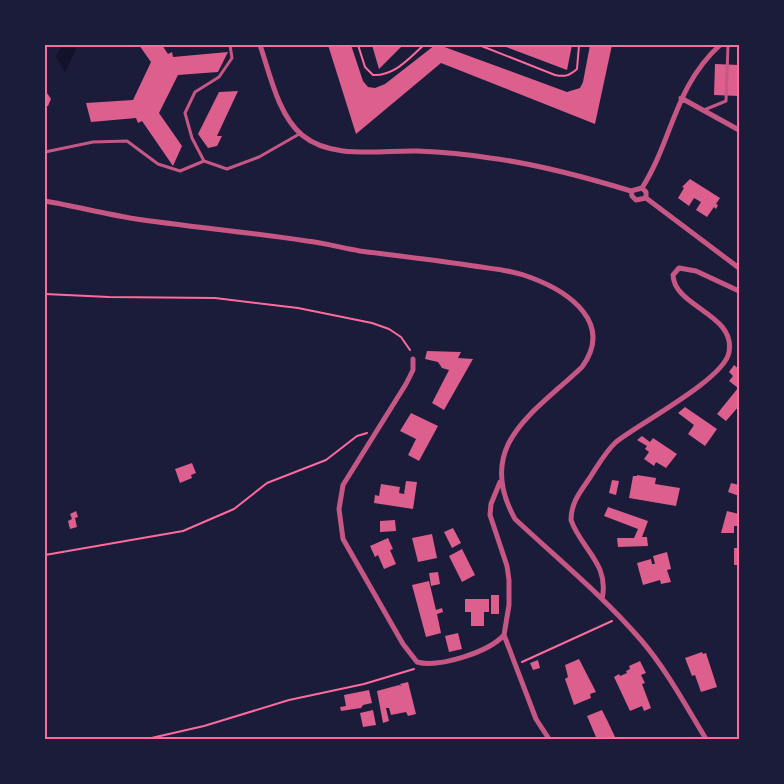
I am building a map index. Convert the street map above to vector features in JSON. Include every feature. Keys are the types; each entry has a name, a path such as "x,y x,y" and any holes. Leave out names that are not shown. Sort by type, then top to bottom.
{"street":[{"path":"260,45 284,111 292,125 301,134 332,149 450,153 487,157 541,167 631,191 642,188 659,159 681,98 698,70 720,45"},
{"path":"681,98 739,130"},
{"path":"642,188 646,192 646,198"},
{"path":"631,191 636,200 646,198 739,268"},
{"path":"45,201 128,217 502,270 531,277 568,297 584,310 593,338 590,353 582,367 514,432 506,446 501,464 500,482 491,504 490,514 507,566 509,580 509,605 504,634 497,643 487,649 431,664 417,662 403,644 343,539 340,528 339,509 342,485 413,370 413,358"},
{"path":"602,599 605,584 602,573 571,520 572,508 578,495 612,447 710,377 726,362 730,351 728,337 722,326 678,288 673,275 679,268 688,268 739,291"},
{"path":"500,482 507,505 515,519 602,599 651,653 706,739"},
{"path":"504,634 536,719 549,739"}],"lane":[{"path":"204,161 192,138 185,113 195,92 219,77 232,58 230,45"},
{"path":"704,110 726,100 728,45"},
{"path":"45,152 93,142 127,141 158,164 180,171 204,161 227,169 259,156 301,134"}],"path":[{"path":"358,45 365,67 374,75 382,75 391,72 424,45"},
{"path":"479,45 555,75 570,76 577,69 579,45"},
{"path":"45,294 215,298 325,313 355,321 372,322 389,328 410,348 413,358"},
{"path":"45,555 183,531 234,510 275,479 326,460 364,432 368,433 371,438"},
{"path":"517,664 619,617"},
{"path":"147,739 204,726 289,700 364,684 431,664"}],"shaded area":[{"path":"62,45 78,45 65,72 56,57"}],"building":[{"path":"139,45 162,45 168,54 172,52 173,57 228,52 218,72 178,75 159,113 182,146 173,166 142,121 138,123 136,118 91,122 86,103 133,100 151,62"},
{"path":"328,45 351,45 363,81 368,87 375,88 385,84 435,45 439,45 567,92 580,88 583,82 590,45 612,45 595,124 441,63 356,134"},
{"path":"372,45 403,45 379,69"},
{"path":"501,45 572,45 567,70"},
{"path":"715,64 739,65 739,96 714,95"},
{"path":"238,91 217,136 222,136 217,146 208,148 198,134 219,92"},
{"path":"45,93 51,99 48,106 45,106"},
{"path":"690,179 720,198 716,209 714,207 707,217 696,210 701,202 694,198 689,206 678,198 684,188 682,187"},
{"path":"427,351 461,352 458,358 473,359 444,410 432,403 449,370 442,368 438,362 425,359"},
{"path":"734,365 739,369 739,406 726,421 717,414 738,388 729,381 733,376 729,372"},
{"path":"685,407 717,429 705,446 688,434 694,425 678,413"},
{"path":"411,413 438,426 419,461 408,455 416,439 400,431"},
{"path":"642,436 650,442 653,438 677,454 666,468 656,462 654,466 644,459 649,452 645,449 647,446 637,440"},
{"path":"192,463 196,473 191,475 192,478 180,483 175,469"},
{"path":"633,476 656,478 655,484 680,488 676,506 629,498"},
{"path":"612,480 619,481 616,495 609,493"},
{"path":"406,481 417,482 413,509 374,503 375,495 379,496 381,484 400,487 399,493 404,494"},
{"path":"731,483 739,485 739,496 728,492"},
{"path":"608,507 648,521 642,537 647,537 648,546 618,547 617,538 634,538 638,529 604,516"},
{"path":"76,511 77,527 70,529 68,521 72,519 70,514"},
{"path":"727,511 739,514 739,526 734,526 734,533 721,533"},
{"path":"395,520 396,531 380,532 380,521"},
{"path":"453,528 461,543 452,548 444,532"},
{"path":"432,534 437,558 418,562 412,538"},
{"path":"388,538 396,564 384,569 378,555 375,557 370,546"},
{"path":"734,548 739,548 739,565 734,565"},
{"path":"462,549 475,575 462,582 449,556"},
{"path":"667,552 671,569 667,570 671,582 661,584 660,580 643,585 637,563 651,559 652,564 655,564 653,556"},
{"path":"438,572 440,584 431,586 429,573"},
{"path":"429,581 436,610 442,608 443,612 437,614 441,633 426,637 412,585"},
{"path":"491,595 499,595 499,614 491,614"},
{"path":"465,599 489,599 489,612 484,612 484,626 471,626 471,612 465,612"},
{"path":"458,633 462,649 449,652 445,636"},
{"path":"702,652 706,653 717,687 701,692 695,675 692,676 685,658"},
{"path":"579,659 596,692 590,694 591,698 574,705 565,679 568,677 565,665"},
{"path":"538,660 540,668 533,670 530,663"},
{"path":"640,661 646,673 641,675 645,683 642,684 651,708 644,711 642,706 630,711 614,677 627,673 629,666"},
{"path":"408,682 416,714 408,716 406,712 391,715 389,708 386,708 389,721 383,723 377,691 401,686 400,684"},
{"path":"369,690 372,703 363,705 361,708 341,711 340,707 346,706 344,695"},
{"path":"373,710 376,725 363,727 360,713"},
{"path":"602,710 616,739 597,739 596,737 587,716"}]}
